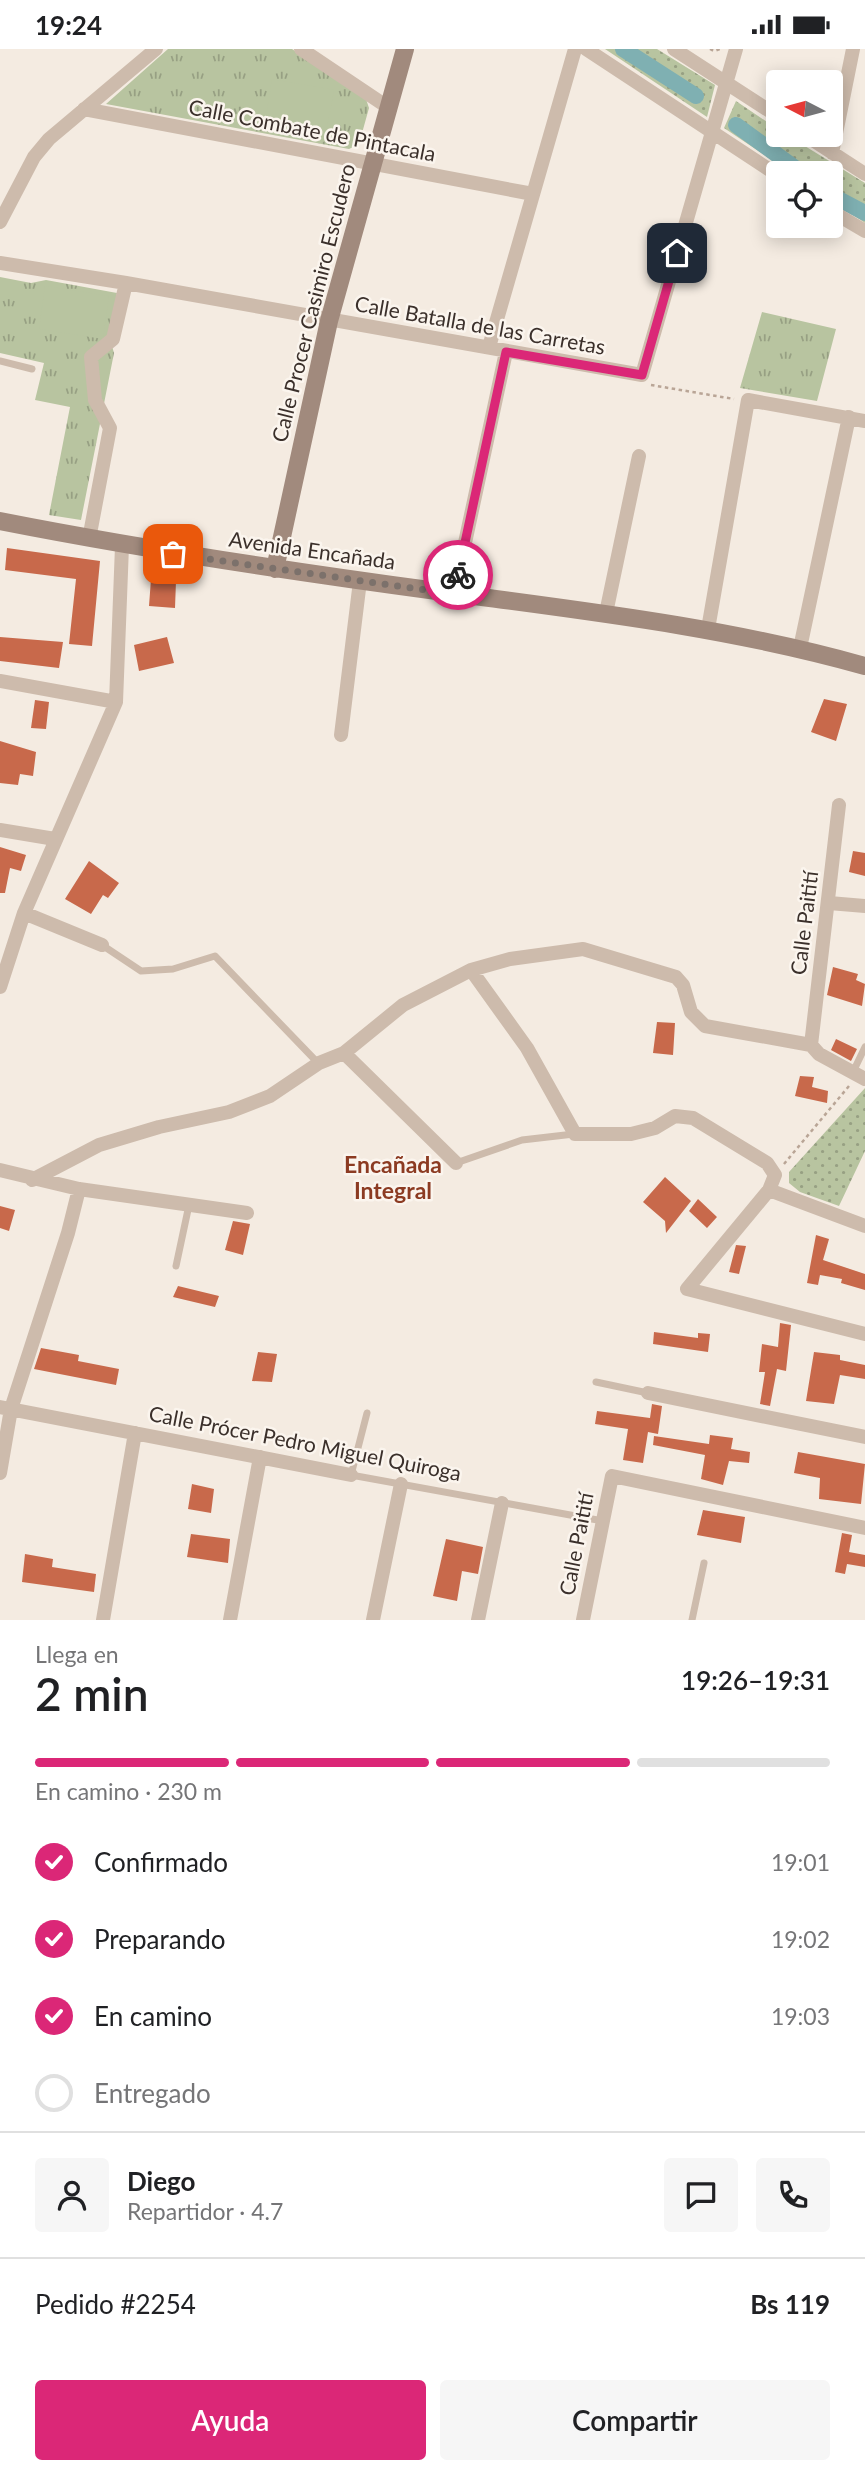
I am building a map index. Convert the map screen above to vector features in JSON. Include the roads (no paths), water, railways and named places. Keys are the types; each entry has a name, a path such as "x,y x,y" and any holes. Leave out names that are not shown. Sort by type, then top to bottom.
{"main road":[{"name":"Calle Procer Casimiro Escudero","path":"275,569 329,321 405,49"},
{"name":"Avenida Encañada","path":"0,521 122,545 275,569 708,629 800,647 865,666"}],"street":[{"path":"0,222 34,157 49,139 156,49"},
{"path":"301,49 389,108"},
{"path":"489,347 575,49"},
{"path":"586,49 766,167"},
{"path":"674,49 766,108"},
{"path":"712,132 729,83 736,49"},
{"path":"832,153 857,57"},
{"name":"Calle Combate de Pintacala","path":"84,109 533,194"},
{"name":"Calle Batalla de las Carretas","path":"0,263 127,283 642,375 712,132"},
{"path":"823,147 865,174"},
{"path":"843,218 865,231"},
{"path":"89,539 110,428 95,400 91,357 113,339 127,283"},
{"path":"454,594 506,352"},
{"path":"708,629 748,400 865,421"},
{"path":"800,647 849,417"},
{"path":"606,613 639,456"},
{"path":"0,987 24,913 116,702 122,545"},
{"path":"341,735 360,581"},
{"path":"0,681 116,702"},
{"name":"Calle Paitití","path":"811,1045 839,805"},
{"path":"0,830 55,839"},
{"path":"829,904 865,906"},
{"path":"24,913 102,945"},
{"path":"32,1180 99,1145 159,1127 229,1112 271,1096 318,1063 344,1053 403,1005 471,970 510,959 583,949 676,977 683,985 691,1012 705,1026 811,1045 819,1054 859,1075"},
{"path":"471,970 527,1048 575,1133 631,1134 655,1128 675,1117 693,1118 767,1163 775,1175 769,1191 687,1290 865,1334"},
{"path":"344,1053 456,1163"},
{"path":"0,1170 32,1180 79,1189 247,1213"},
{"path":"0,1473 5,1408 68,1233 79,1189"},
{"path":"769,1191 865,1226"},
{"path":"648,1393 865,1437"},
{"name":"Calle Prócer Pedro Miguel Quiroga","path":"5,1408 351,1475"},
{"path":"103,1620 135,1433"},
{"path":"230,1620 260,1457"},
{"name":"Calle Paitití","path":"583,1620 612,1476 865,1528"},
{"path":"373,1620 401,1484"},
{"path":"478,1620 502,1503"}],"lane":[{"path":"0,361 32,369"},
{"path":"102,945 141,971 173,969 215,957 318,1063"},
{"path":"859,1075 865,1047"},
{"path":"456,1163 522,1140 575,1133"},
{"path":"176,1266 189,1204"},
{"path":"596,1382 648,1393"},
{"path":"351,1475 368,1413"},
{"name":"Calle Prócer Pedro Miguel Quiroga","path":"351,1475 603,1521"},
{"path":"692,1620 705,1563"}],"waterway":[{"path":"623,49 696,96"},
{"path":"736,125 786,161"},
{"path":"843,201 865,213"}],"district":[{"name":"Encañada Integral","path":"393,1178"}]}
